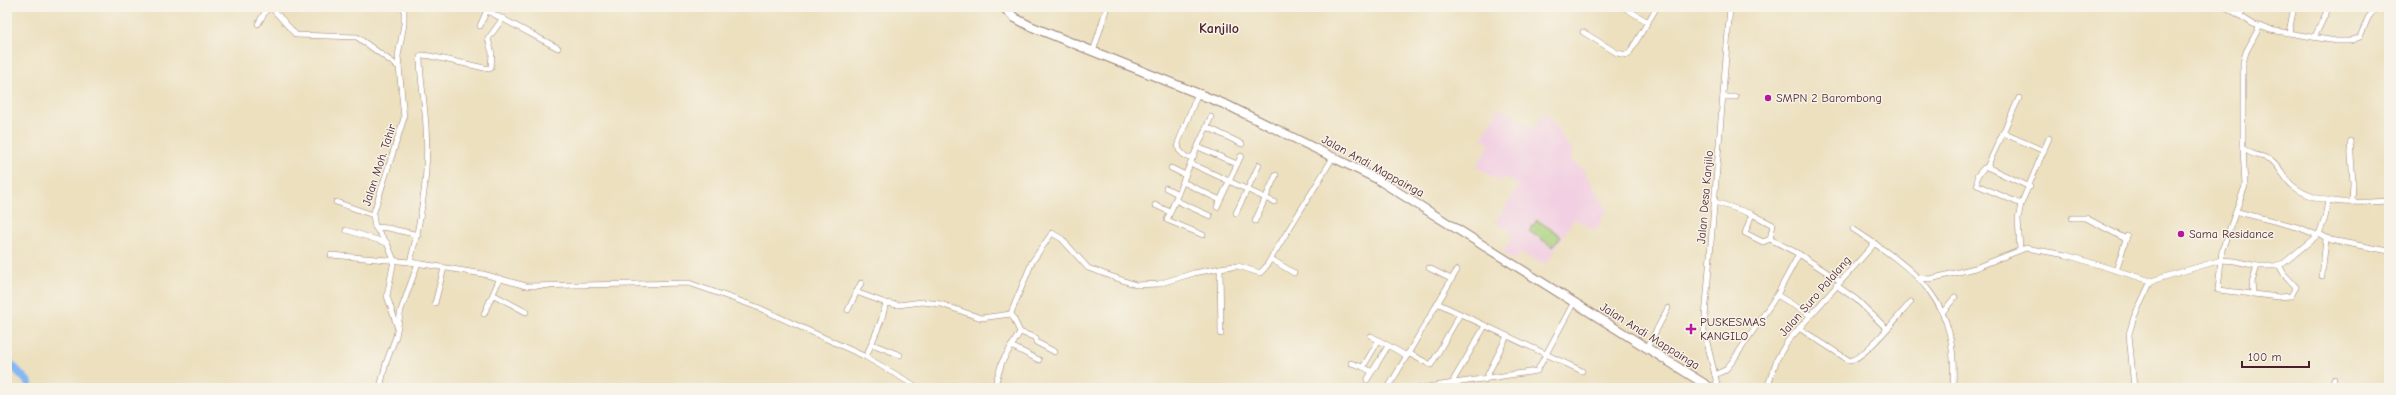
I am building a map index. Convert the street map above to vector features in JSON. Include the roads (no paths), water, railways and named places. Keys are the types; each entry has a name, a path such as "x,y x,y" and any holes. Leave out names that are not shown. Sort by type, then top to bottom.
{"main road":[{"name":"Jalan Andi Mappainga","path":"1003,7 1015,18 1093,52 1198,93 1334,156 1383,182 1707,387"}],"street":[{"path":"258,24 270,7 296,35 357,37 399,66"},
{"name":"Jalan Moh. Tahir","path":"394,260 387,243 375,227 373,215 404,118 398,52 403,29 403,7"},
{"path":"480,7 558,48"},
{"path":"1093,52 1107,7"},
{"path":"1623,7 1648,22"},
{"path":"1582,32 1624,55 1628,55 1657,7"},
{"name":"Jalan Desa Kanjilo","path":"1718,388 1704,336 1730,7"},
{"path":"2226,7 2260,26 2336,41 2354,40 2360,37 2368,18 2376,7"},
{"path":"2240,16 2245,7"},
{"path":"2289,32 2294,7"},
{"path":"2315,36 2329,7"},
{"path":"480,26 487,10"},
{"path":"410,262 421,223 421,205 426,183 426,127 420,57 422,55 430,56 489,69 491,68 492,53 488,39 503,18"},
{"path":"2260,26 2246,52 2243,63 2243,148 2245,186 2238,212 2226,237 2221,260 2219,292 2253,293 2278,297 2291,296 2296,286 2284,274 2279,265"},
{"path":"1193,157 1186,157 1179,150 1178,143 1198,93"},
{"path":"1723,97 1736,97"},
{"path":"2019,98 1987,167 1984,168 1977,176 1977,185 2021,204"},
{"path":"1203,235 1167,220 1211,117"},
{"path":"1206,127 1242,144"},
{"path":"2003,133 2044,151"},
{"path":"2020,250 2018,219 2021,204 2030,187 2049,138"},
{"path":"2350,141 2353,183 2352,202"},
{"path":"1198,147 1236,164"},
{"path":"2243,148 2247,152 2271,160 2294,187 2304,193 2328,200 2352,202 2389,201"},
{"path":"1217,207 1241,156"},
{"path":"1055,352 1036,342 1036,338 1020,332 1011,314 1032,262 1052,233 1062,239 1088,268 1136,285 1158,284 1220,268 1238,266 1260,273 1271,259 1334,156"},
{"path":"1190,164 1274,202"},
{"path":"1236,213 1259,165"},
{"path":"1987,167 2030,187"},
{"path":"1171,168 1185,175"},
{"path":"1255,221 1276,175"},
{"path":"1183,182 1220,200"},
{"path":"1166,188 1178,194"},
{"path":"1175,200 1210,216"},
{"path":"1918,278 1930,279 1976,268 2020,250 2033,249 2061,253 2151,281 2221,260 2235,261 2257,266 2279,265 2318,235 2325,218 2328,200"},
{"path":"336,202 373,215"},
{"path":"1715,202 1752,214 1773,225 1770,239"},
{"path":"1155,205 1170,212"},
{"path":"2238,212 2297,227 2326,239 2389,251"},
{"path":"1752,214 1745,234 1763,242 1770,239"},
{"path":"2072,218 2085,218 2126,238 2116,271"},
{"path":"375,227 388,228 418,235"},
{"path":"1853,229 1875,243 1918,278 1943,312 1951,341 1952,388"},
{"path":"346,230 387,243"},
{"path":"1770,239 1799,254 1838,283 1887,329"},
{"path":"2322,276 2326,239"},
{"name":"Jalan Suro Palalang","path":"1767,388 1781,351 1810,315 1875,243"},
{"path":"1715,375 1725,370 1732,362 1777,295 1799,254"},
{"path":"331,255 418,263 500,278 526,286 690,283 751,304 866,357 919,388"},
{"path":"1271,259 1294,273"},
{"path":"394,260 387,296 397,326"},
{"path":"380,388 386,363 396,336 397,326 418,263"},
{"path":"2253,293 2252,283 2257,266"},
{"path":"435,303 444,268"},
{"path":"1220,268 1222,334"},
{"path":"1429,268 1451,279"},
{"path":"1388,388 1457,270"},
{"path":"484,314 494,295 500,278"},
{"path":"2134,388 2129,334 2134,317 2151,281"},
{"path":"848,310 861,283"},
{"path":"856,292 886,303 898,305 925,302 941,304 981,318 1000,314 1011,314"},
{"path":"494,295 526,312"},
{"path":"1777,295 1810,315"},
{"path":"1943,312 1955,297"},
{"path":"1420,388 1443,387 1453,384 1537,371 1574,302"},
{"path":"1799,328 1850,361 1858,356 1887,329 1910,302"},
{"path":"866,357 881,321 886,303"},
{"path":"1437,303 1582,371"},
{"path":"1647,348 1668,308"},
{"path":"1372,336 1388,346 1431,365 1460,314"},
{"path":"1453,384 1454,378 1484,326"},
{"path":"994,388 1002,362 1020,332"},
{"path":"1485,380 1508,336"},
{"path":"1363,367 1379,340"},
{"path":"872,344 900,356"},
{"path":"1011,346 1039,360"},
{"path":"1367,380 1388,346"},
{"path":"1351,363 1372,372"},
{"path":"2331,388 2334,379"}],"waterway":[{"path":"7,360 29,383 29,388"}],"place":[{"name":"SMPN 2 Barombong","path":"1768,98"},
{"name":"Sama Residance","path":"2181,234"},
{"name":"PUSKESMAS KANGILO","path":"1691,329"}],"district":[{"name":"Kanjilo","path":"1219,28"}]}
